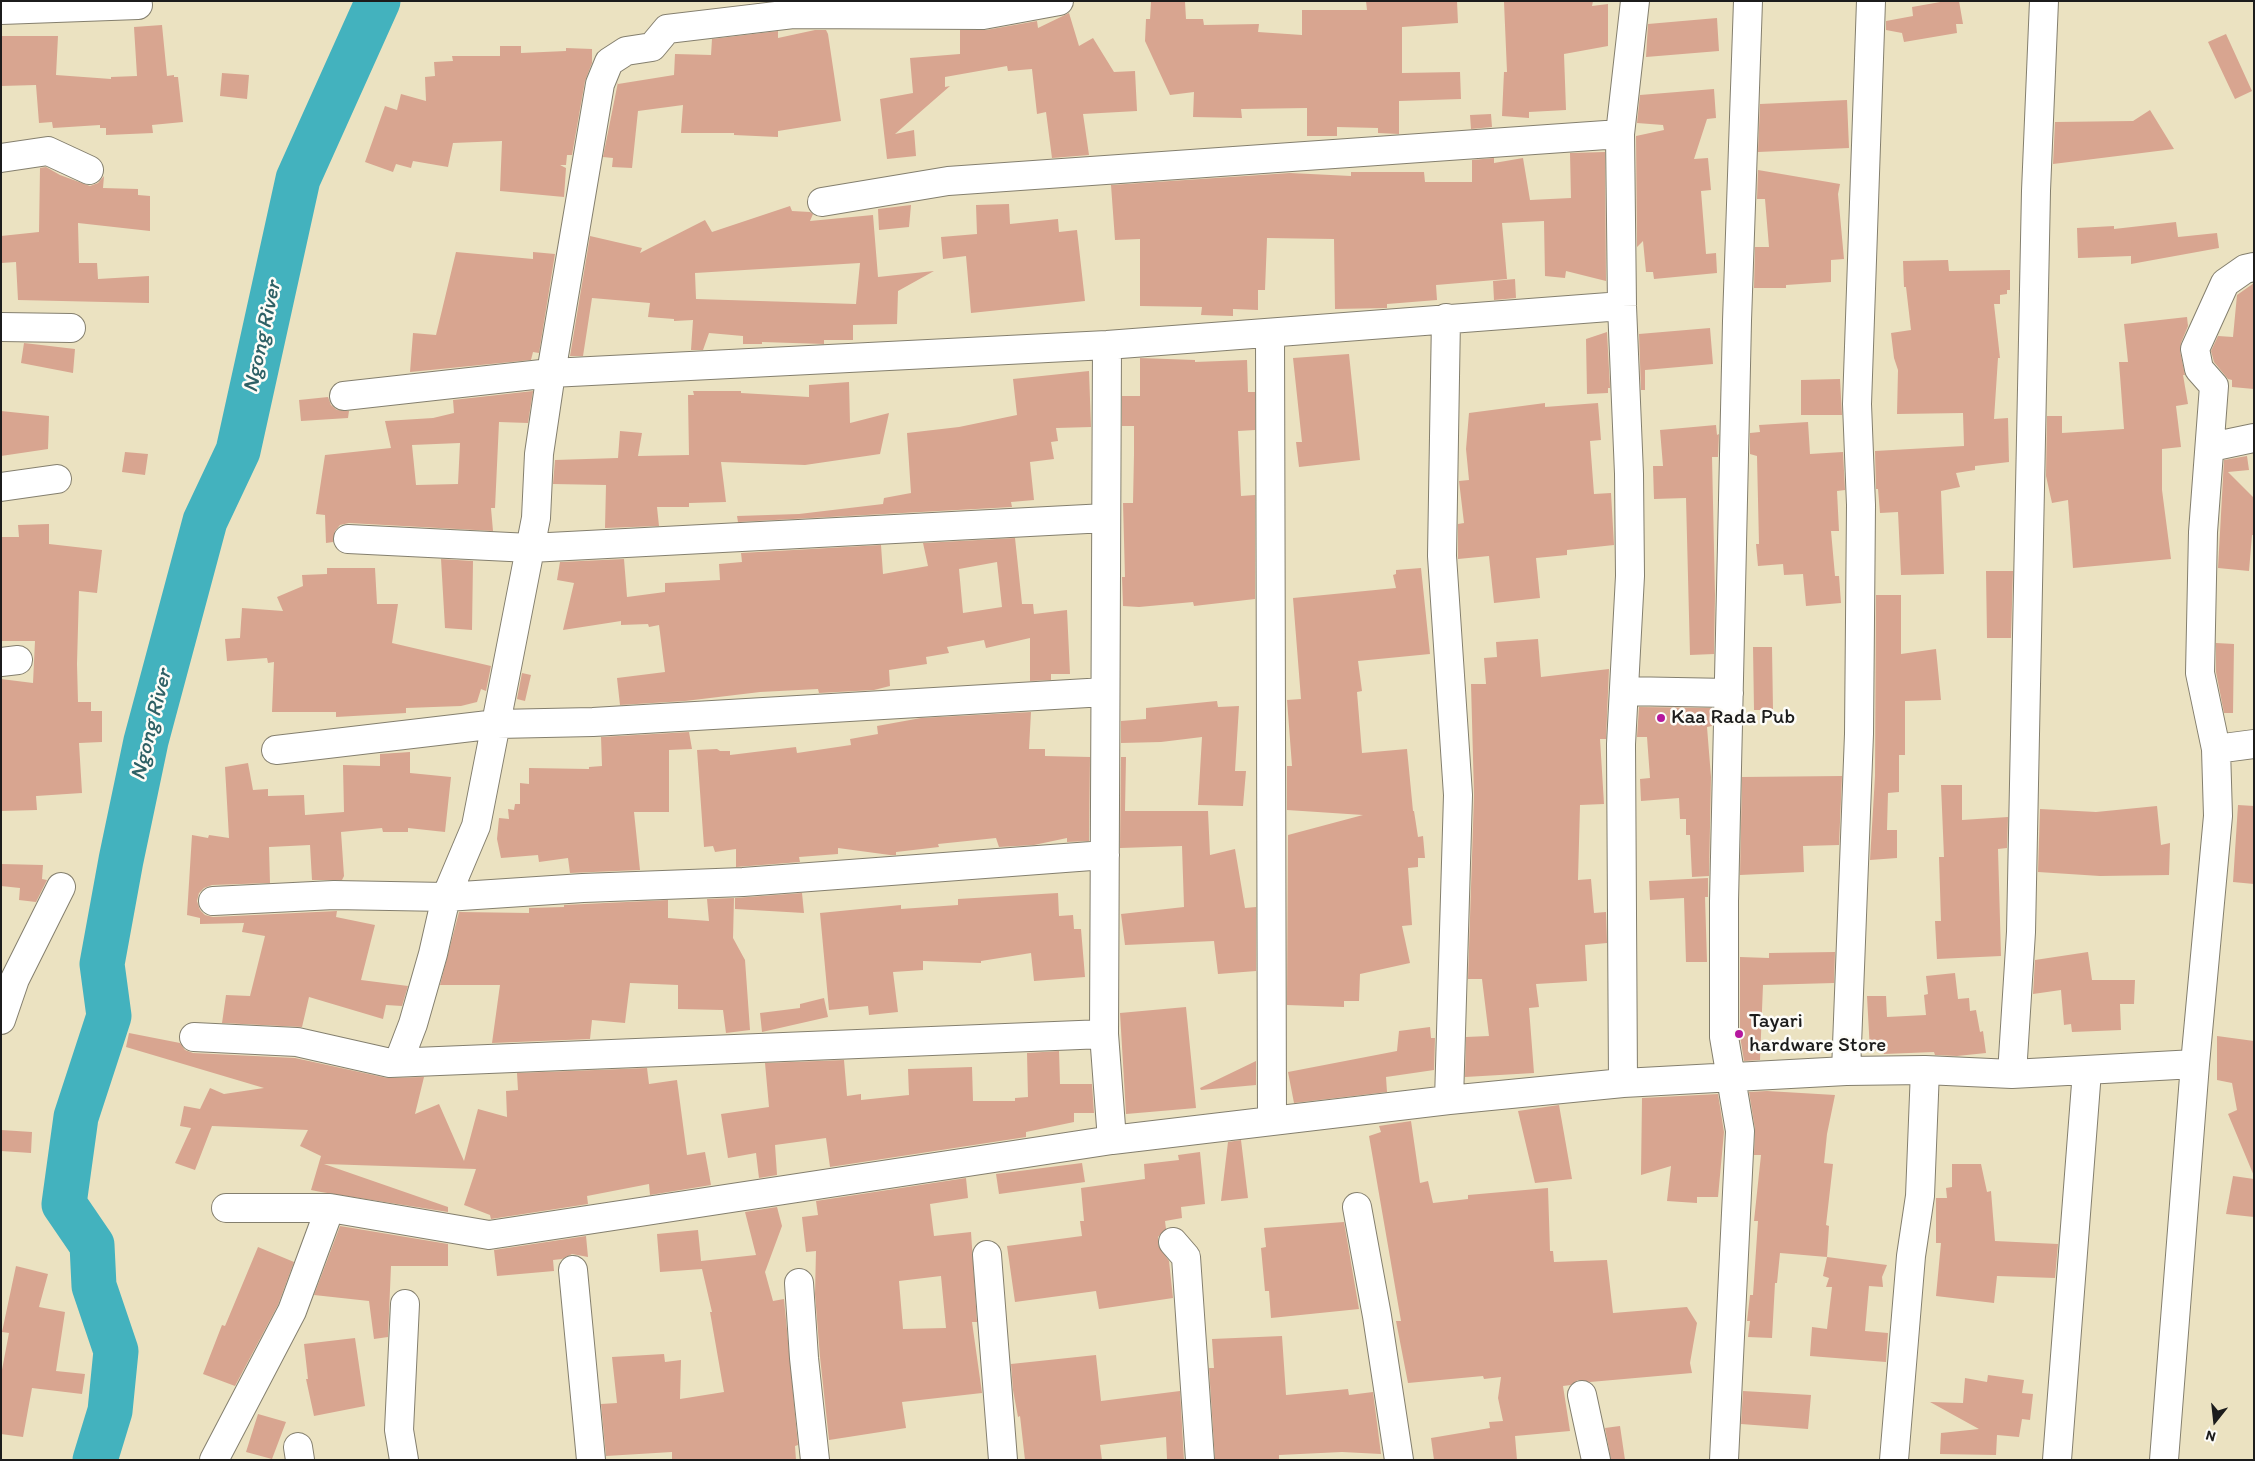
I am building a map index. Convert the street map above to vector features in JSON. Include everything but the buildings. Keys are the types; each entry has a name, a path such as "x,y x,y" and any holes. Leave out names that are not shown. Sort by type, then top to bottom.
{"street":[{"path":"390,1063 400,1058 413,1024 433,954 446,897 476,826 536,518 539,454 551,373 600,84 609,62 626,51 652,47 668,29 793,14 983,15 1059,1"},
{"path":"1623,1083 1620,744 1630,576 1630,529 1622,306 1620,134 1635,1"},
{"path":"1724,1460 1740,1132 1724,1037 1728,693 1737,321 1748,1"},
{"path":"1846,1071 1859,734 1861,505 1857,404 1871,1"},
{"path":"2012,1074 2021,932 2036,192 2044,1"},
{"path":"1,10 138,5"},
{"path":"822,202 948,180 1620,134"},
{"path":"1,158 48,151 89,170"},
{"path":"2164,1460 2195,1064 2218,816 2216,749 2200,673 2203,532 2211,447 2214,386 2199,369 2196,350 2206,321 2217,305 2225,283 2245,269 2254,267"},
{"path":"344,396 551,373 1107,345 1622,306"},
{"path":"1446,318 1442,556 1458,795 1450,1100"},
{"path":"1,327 71,328"},
{"path":"1270,332 1272,1119"},
{"path":"1107,345 1104,1034 1112,1140"},
{"path":"2211,447 2254,438"},
{"path":"1,486 57,479"},
{"path":"348,540 530,548 1106,518"},
{"path":"1624,691 1728,693"},
{"path":"276,750 497,724 594,722 1105,692"},
{"path":"2216,749 2254,744"},
{"path":"213,901 334,895 446,897 583,888 743,882 1105,855"},
{"path":"1,1020 15,979 61,887"},
{"path":"194,1037 297,1042 390,1063 1104,1034"},
{"path":"226,1208 330,1208 489,1235 1112,1140 1272,1119 1450,1100 1623,1083 1846,1071 1925,1070 2012,1074 2195,1064"},
{"path":"1894,1460 1911,1256 1920,1196 1925,1070"},
{"path":"2057,1460 2087,1071"},
{"path":"1357,1207 1377,1316 1399,1460"},
{"path":"214,1460 292,1311 330,1208"},
{"path":"1173,1242 1186,1257 1200,1460"},
{"path":"987,1254 1003,1460"},
{"path":"573,1270 591,1460"},
{"path":"799,1283 804,1358 815,1460"},
{"path":"404,1460 399,1430 405,1304"},
{"path":"1582,1395 1596,1460"}],"waterway":[{"name":"Ngong River","path":"95,1460 110,1411 116,1351 94,1286 92,1245 64,1204 76,1117 109,1016 102,964 121,860 146,741 205,521 238,451 298,179 378,1"}],"place":[{"name":"Kaa Rada Pub","path":"1661,718"},
{"name":"Tayari hardware Store","path":"1739,1034"}]}
